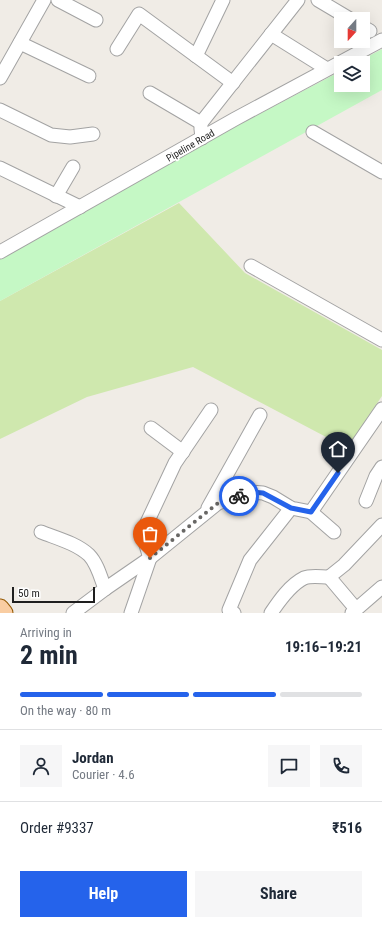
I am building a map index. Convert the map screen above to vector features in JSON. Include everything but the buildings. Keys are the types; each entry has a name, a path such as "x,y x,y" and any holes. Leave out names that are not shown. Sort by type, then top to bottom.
{"main road":[{"path":"0,608 4,613"}],"street":[{"path":"0,78 44,0"},
{"path":"58,0 96,20"},
{"path":"196,56 223,0"},
{"path":"202,138 200,129 201,123 298,0"},
{"path":"318,0 338,12"},
{"path":"117,49 139,14 233,83"},
{"path":"271,34 327,69"},
{"name":"Pipeline Road","path":"4,246 80,207 202,138 382,40"},
{"path":"20,43 89,76"},
{"path":"150,93 201,123"},
{"path":"0,110 51,135 70,137 93,134"},
{"path":"313,132 382,172"},
{"path":"56,196 72,167"},
{"path":"0,168 80,207"},
{"path":"252,266 382,340"},
{"path":"311,512 382,409"},
{"path":"131,613 150,558 146,545 144,529 175,463 211,410"},
{"path":"206,512 260,415"},
{"path":"151,428 183,452"},
{"path":"366,501 376,476 382,467"},
{"path":"73,613 150,558 218,503 250,492 263,493 291,508 311,512 334,532"},
{"path":"231,612 250,560 291,508"},
{"path":"271,613 291,588 304,578 314,576 329,577 344,565 382,525"},
{"path":"41,532 80,549 90,556 97,568 105,589"},
{"path":"329,577 354,611 382,587"}],"green space":[{"path":"382,49 382,90 0,301 0,257 138,178 334,75 334,92 370,92 369,56"},
{"path":"179,203 245,273 382,350 382,396 347,448 193,367 87,397 0,439 0,301"}],"way so far":[{"path":"150,558 218,503 239,496"}],"route":[{"path":"239,496 250,492 263,493 291,508 311,512 338,473"}]}
